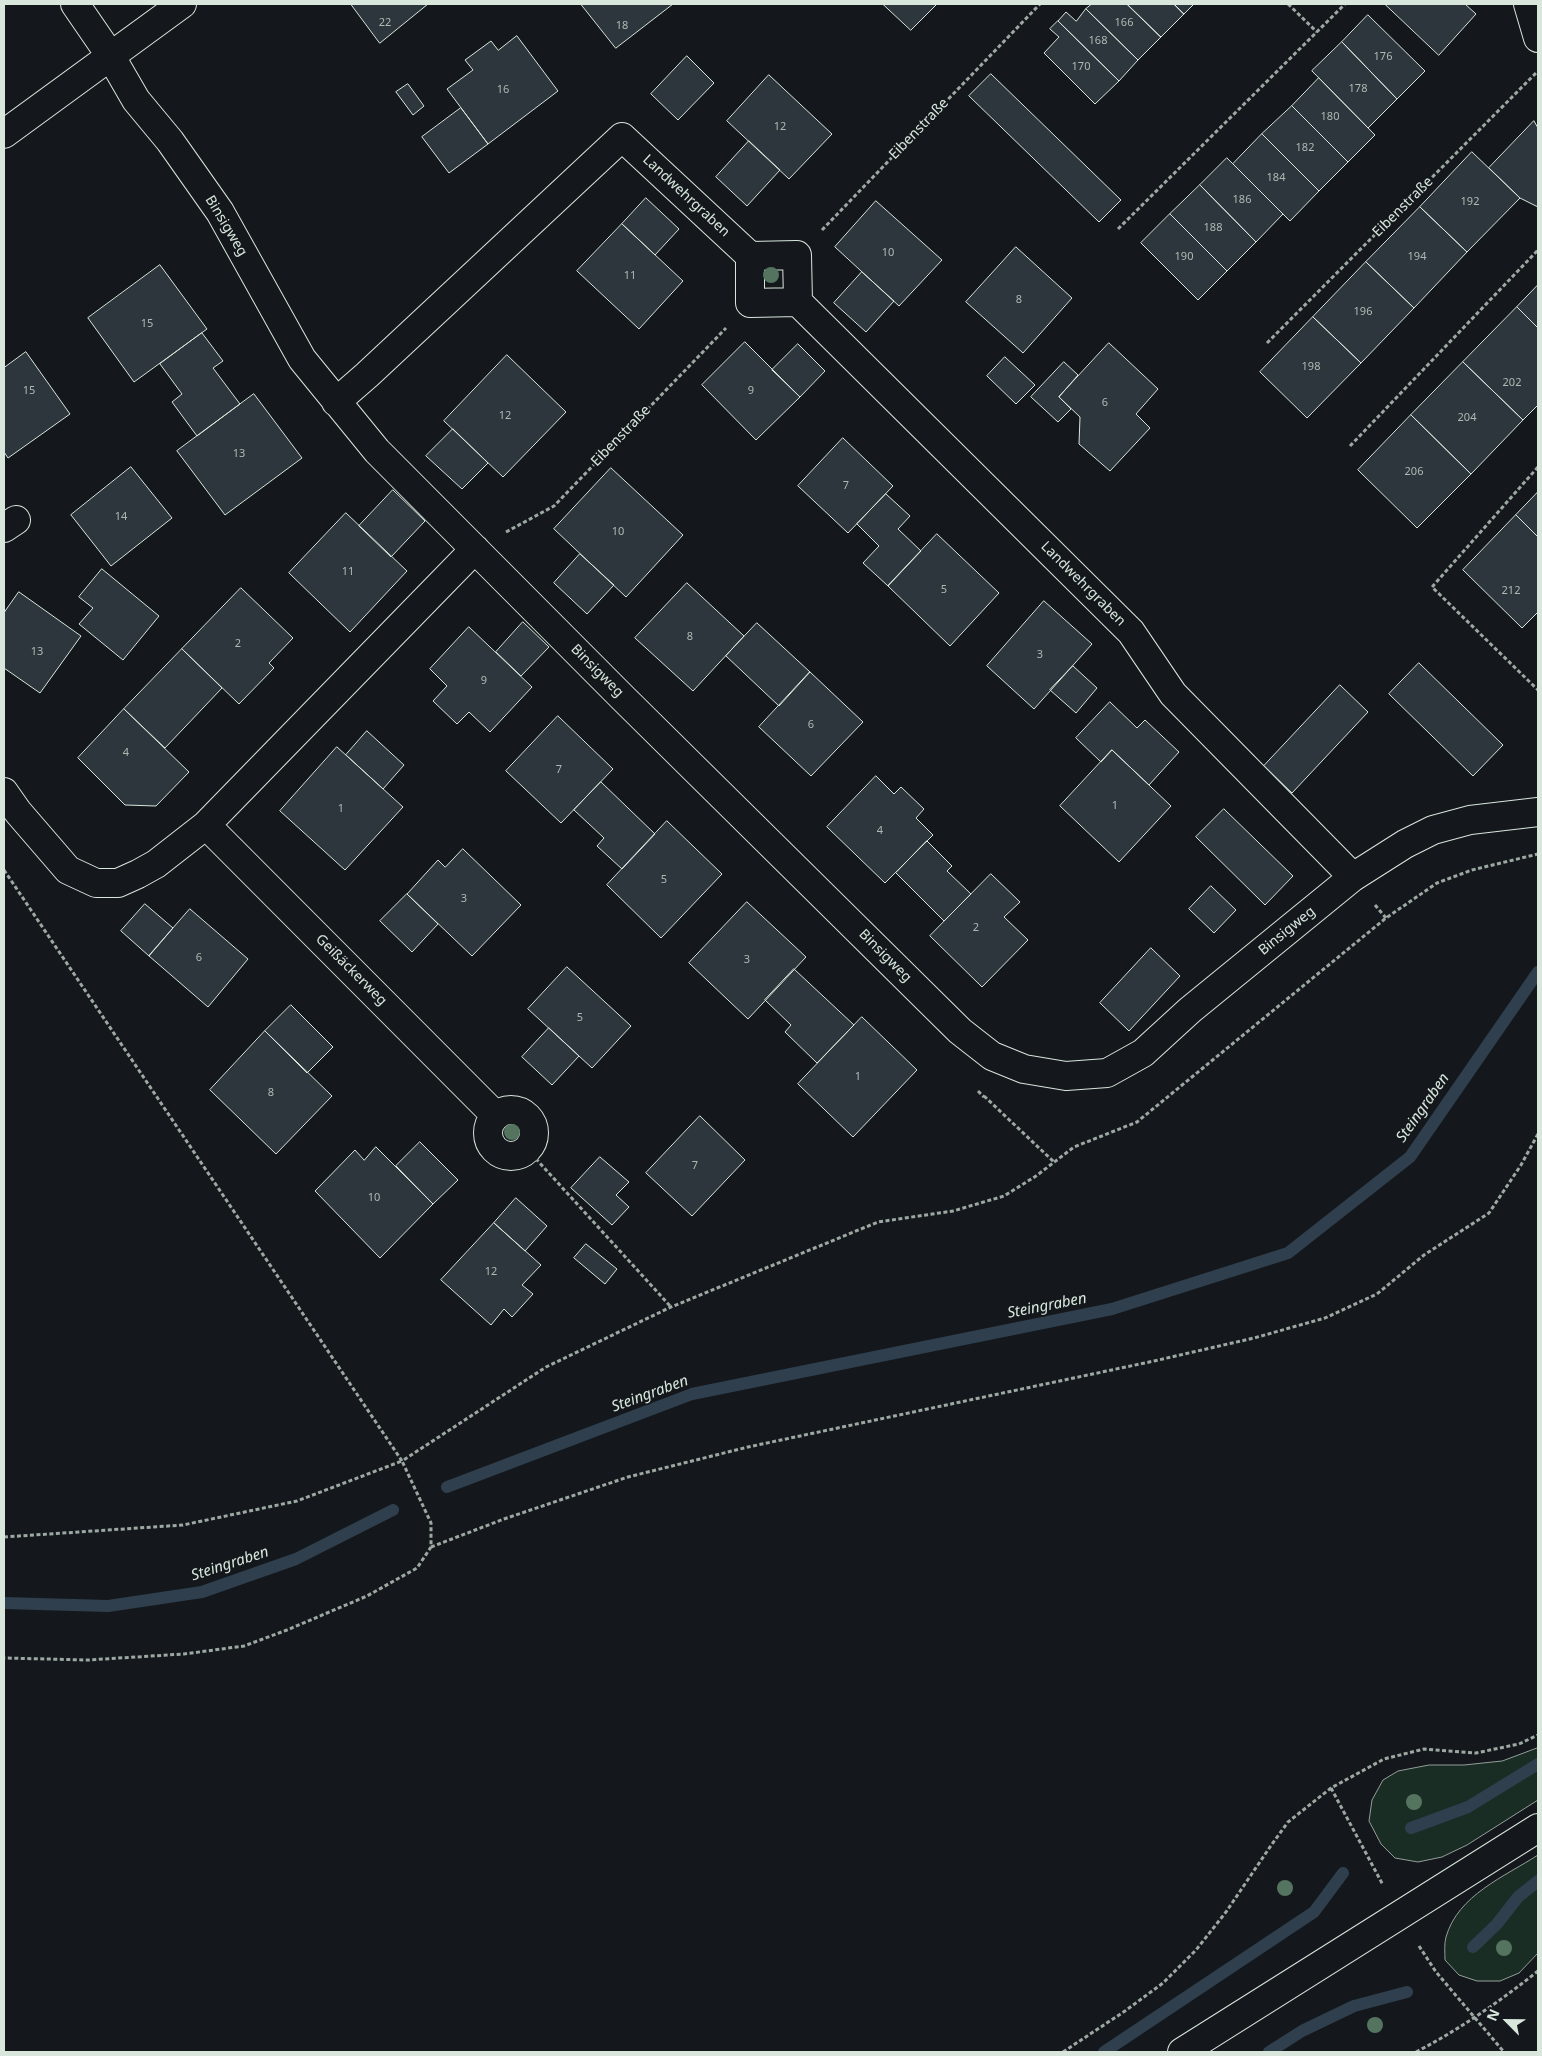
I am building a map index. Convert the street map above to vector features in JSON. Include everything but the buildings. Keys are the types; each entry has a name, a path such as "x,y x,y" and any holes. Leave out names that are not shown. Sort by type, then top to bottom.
{"street":[{"name":"Binsigweg","path":"74,4 110,55 136,100 170,141 220,212 302,359 377,451 624,699 960,1030 992,1056 1024,1069 1066,1076 1107,1073 1143,1053 1190,1010 1353,877 1405,844 1433,830 1470,820 1538,812"},
{"path":"4,134 182,4"},
{"path":"1528,4 1538,38"},
{"name":"Landwehrgraben","path":"336,402 622,136 750,256"},
{"path":"797,254 798,302 750,303 750,256 797,254"},
{"name":"Landwehrgraben","path":"798,302 1131,632 1173,694 1353,877"},
{"path":"4,792 18,812 68,870 96,883 118,883 138,874 156,864 206,825 475,549"},
{"name":"Geißäckerweg","path":"206,825 496,1116 510,1110 524,1114 530,1120 534,1135 527,1149"},
{"path":"1182,2052 1538,1828"}],"path":[{"name":"Eibenstraße","path":"797,254 1040,4"},
{"path":"1288,4 1317,32"},
{"path":"1118,229 1344,4"},
{"name":"Eibenstraße","path":"1267,343 1538,71"},
{"path":"1350,446 1538,250"},
{"name":"Eibenstraße","path":"475,549 554,506 750,303"},
{"path":"1538,467 1432,587 1538,690"},
{"path":"4,1537 183,1525 297,1501 402,1461 546,1367 671,1307 878,1222 953,1211 1004,1196 1036,1176 1074,1147 1137,1122 1386,918 1437,883 1472,870 1538,854"},
{"path":"4,870 402,1461 431,1523 430,1547 417,1568 367,1596 244,1646 184,1654 88,1660 4,1658"},
{"path":"992,1056 984,1097 1054,1162"},
{"path":"430,1547 504,1519 628,1477 758,1445 1154,1361 1254,1338 1324,1318 1377,1294 1424,1255 1489,1213 1521,1165 1538,1134"},
{"path":"527,1149 671,1307"},
{"path":"1063,2052 1125,2011 1155,1988 1196,1950 1226,1912 1288,1822 1331,1788 1384,1759 1424,1749 1476,1753 1518,1744 1538,1735"},
{"path":"1416,2052 1475,2018 1503,1999 1538,1971"}],"green space":[{"path":"1538,1748 1538,1800 1467,1845 1442,1857 1418,1862 1395,1858 1381,1844 1369,1821 1372,1800 1383,1780 1398,1771 1429,1765 1464,1765 1502,1761"},
{"path":"1538,1855 1538,1953 1519,1973 1500,1981 1477,1981 1459,1975 1445,1960 1445,1940 1452,1922 1471,1898"}],"waterway":[{"name":"Steingraben","path":"447,1487 692,1394 1112,1309 1288,1253 1410,1157 1538,972"},
{"name":"Steingraben","path":"4,1603 108,1606 202,1592 296,1559 393,1510"},
{"path":"1411,1828 1468,1807 1538,1764"},
{"path":"1104,2052 1314,1912 1343,1873"},
{"path":"1473,1947 1497,1924 1518,1897 1538,1881"},
{"path":"1269,2052 1302,2031 1354,2006 1407,1992"}]}
